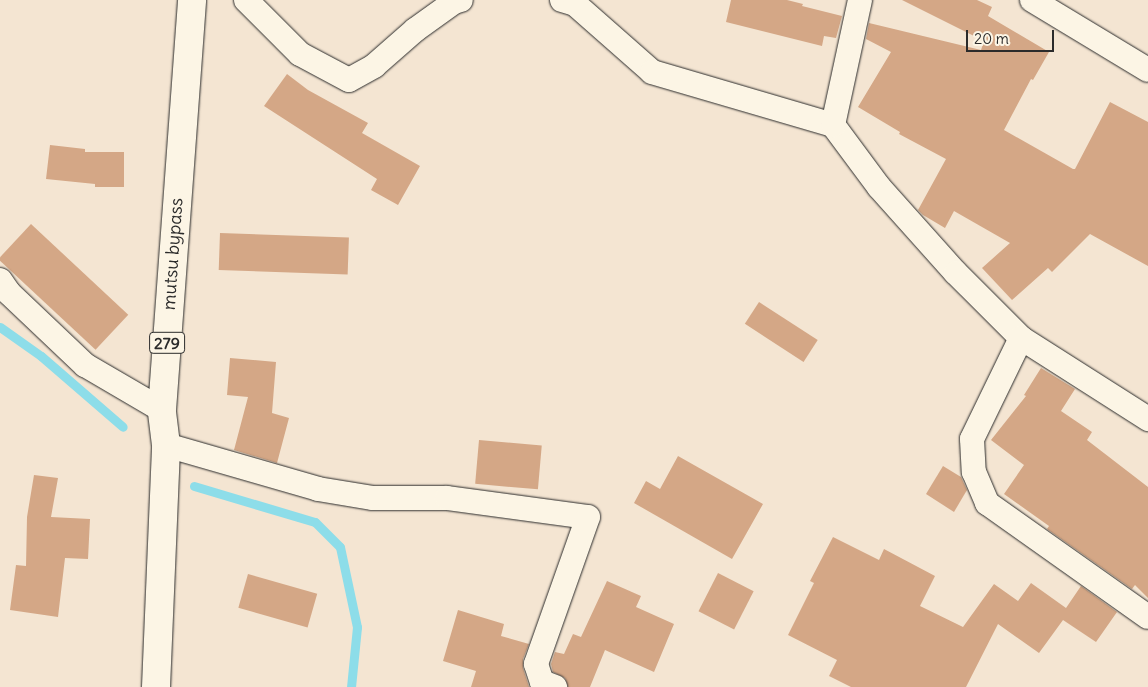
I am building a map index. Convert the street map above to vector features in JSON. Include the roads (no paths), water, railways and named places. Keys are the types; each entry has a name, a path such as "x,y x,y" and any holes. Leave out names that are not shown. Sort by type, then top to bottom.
{"highway":[{"name":"mutsu bypass","path":"156,687 166,445 162,410 192,0"}],"street":[{"path":"246,0 300,54 349,80 374,66 415,30 454,2 461,0"},
{"path":"562,0 575,4 652,72 833,125 879,187 956,273 1022,338 1148,418"},
{"path":"1032,0 1148,70"},
{"path":"833,125 856,1"},
{"path":"0,280 8,293 85,365 162,410"},
{"path":"1022,338 972,439 974,472 987,503 1148,617"},
{"path":"166,445 318,489 373,498 448,498 588,517 536,664 542,682 555,687"}],"waterway":[{"path":"0,327 41,356 123,427"},
{"path":"194,486 315,522 340,547 357,627 351,687"}]}
